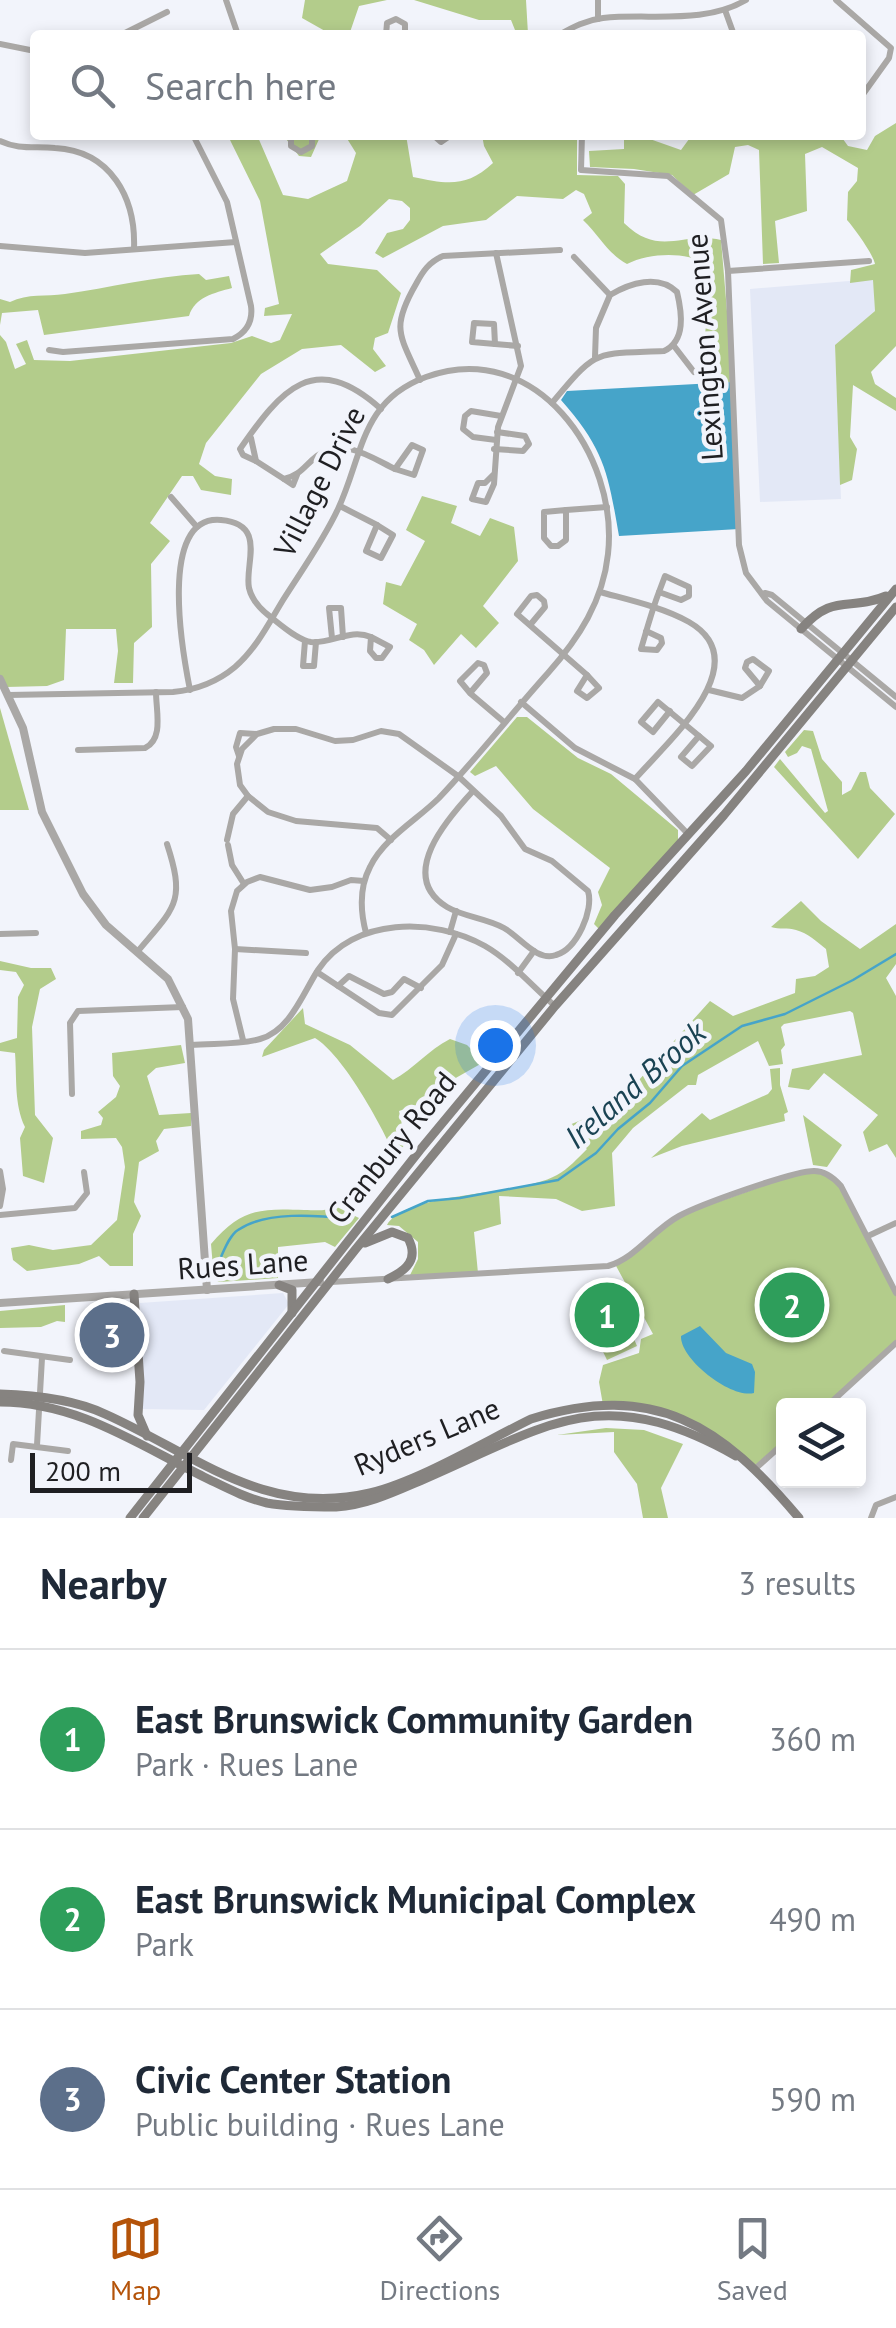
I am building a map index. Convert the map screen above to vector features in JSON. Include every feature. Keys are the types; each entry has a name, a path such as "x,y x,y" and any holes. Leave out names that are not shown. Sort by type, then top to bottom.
{"main road":[{"path":"804,626 832,605 872,601 895,590"},
{"name":"Cranbury Road","path":"143,1518 316,1282 546,998 895,590"},
{"name":"Cranbury Road","path":"130,1518 207,1438 555,1006 724,815 896,607"},
{"path":"355,1250 382,1234 404,1235 412,1247 412,1261 404,1271 388,1279"},
{"path":"279,1285 292,1290 292,1313"},
{"path":"134,1294 140,1382 138,1415 149,1438"},
{"name":"Ryders Lane","path":"0,1394 98,1411 238,1494 268,1503 339,1506 375,1501 533,1429 598,1415 664,1423 756,1468"},
{"name":"Ryders Lane","path":"0,1402 39,1400 260,1491 316,1499 358,1495 397,1483 531,1419 576,1407 603,1405 656,1410 722,1438 756,1468 799,1518"},
{"path":"207,1438 206,1460 218,1474"}],"street":[{"path":"226,0 236,30"},
{"path":"598,0 598,19"},
{"path":"567,30 598,19 656,18 725,10 746,0"},
{"path":"836,0 890,48 889,58 866,90"},
{"path":"725,10 732,30"},
{"path":"131,30 166,12"},
{"path":"386,30 387,23 396,19 405,24 405,30"},
{"path":"0,44 30,50"},
{"path":"49,350 63,352 238,336 246,329 252,313 227,202 196,140"},
{"path":"290,140 291,146 302,152 312,146 312,140"},
{"name":"Lexington Avenue","path":"582,140 582,170 668,176 721,220 728,270 739,545 746,572 804,626"},
{"path":"0,141 21,148 74,151 107,168 120,182 127,199 134,250"},
{"path":"0,246 85,253 236,242"},
{"path":"420,380 399,326 403,306 422,271 442,256 560,250"},
{"path":"493,476 501,416 521,366 496,254"},
{"path":"574,257 610,296"},
{"path":"728,270 869,261"},
{"path":"552,403 595,357 664,351 674,346 680,334 680,318 678,296 672,287 645,282 610,296 596,328 595,357"},
{"path":"495,344 494,324 472,325 472,342 495,344 518,346"},
{"path":"674,346 694,372"},
{"name":"Village Drive","path":"8,694 190,690 236,666 272,618 340,506 367,428 381,409 398,393 440,373 474,370 516,380 552,403 584,442 600,478 607,507 608,553 600,592 585,626 564,655 438,798 391,840 373,861 364,882"},
{"path":"381,409 348,384 328,380 307,382 277,399 240,449 243,455 284,479 297,476 326,451 345,448 395,469 414,475 423,450 412,446 395,469"},
{"path":"494,450 523,452 530,444 525,436 473,437 463,429 464,422 471,412 501,416"},
{"path":"251,436 256,462"},
{"path":"171,497 197,527"},
{"path":"340,506 377,525 394,535 380,558 366,551 377,525"},
{"path":"566,510 566,540 562,545 551,546 544,538 544,512 566,510 607,507"},
{"path":"190,690 178,613 185,546 197,527 213,520 224,520 245,532 253,552 249,587 258,607 272,618 305,640 316,642 360,634 371,637"},
{"path":"646,631 658,634 661,646 654,652 641,648 646,631 653,608 659,592 665,576 686,584 690,593 682,600 659,592"},
{"path":"600,592 690,623 706,638 714,664 709,690 634,780"},
{"path":"530,625 545,607 544,600 537,596 531,596 517,614 587,674"},
{"path":"332,638 328,608 341,608 343,637"},
{"path":"804,626 896,698"},
{"path":"305,640 303,666 314,666 316,642"},
{"path":"470,693 488,674 484,664 475,665 461,678 462,686 470,693 504,722"},
{"path":"850,664 896,707"},
{"path":"0,679 23,728 36,796 90,905 106,925 168,979 182,1007 191,1045 207,1290"},
{"path":"709,690 742,698 760,686"},
{"path":"78,750 153,745 157,738 156,692"},
{"path":"522,702 575,748 634,780 689,835"},
{"path":"670,711 653,732 641,722 658,702 670,711 700,736 711,746 692,766 681,757 700,736"},
{"path":"391,840 377,828 279,817 248,796 239,781 236,747 240,733 296,730 344,741 373,732 399,734 458,776 501,816 526,850 552,861 589,894 589,912 566,950 551,956 534,951 498,925 442,904 431,890 426,863 443,825 473,791"},
{"path":"244,884 232,865 227,842 234,814 248,796"},
{"path":"138,951 173,909 176,899 176,872 167,844"},
{"path":"243,1040 232,999 235,948 231,907 244,884 267,878 310,890 351,880 364,882 362,912 366,933"},
{"path":"317,972 388,1016 399,1010 442,965 456,911"},
{"path":"191,1045 261,1039 286,1021 332,954 366,933 397,927 453,933 489,948 555,1006"},
{"path":"0,934 36,934"},
{"path":"235,948 306,953"},
{"path":"518,973 534,951"},
{"path":"338,986 349,976 384,994 392,992 404,979 421,988"},
{"path":"72,1094 70,1023 78,1011 182,1007"},
{"path":"0,1172 0,1206"},
{"path":"0,1215 75,1208 86,1193 84,1172"},
{"name":"Rues Lane","path":"0,1303 608,1266 622,1261 678,1216 806,1172 821,1172 836,1180 868,1236"},
{"path":"896,1223 868,1236 896,1293"},
{"path":"836,1398 896,1343"},
{"path":"4,1351 70,1360"},
{"path":"37,1445 42,1358"},
{"path":"11,1460 13,1444 68,1451"},
{"path":"756,1468 776,1450"},
{"path":"871,1518 882,1500 896,1497"}],"shaded area":[{"path":"874,279 875,311 835,346 841,499 760,502 750,289"},
{"path":"283,1293 289,1304 204,1410 142,1409 140,1303"}],"green space":[{"path":"305,0 387,0 359,6 351,30 323,30 302,18"},
{"path":"414,0 526,0 528,30 515,30 511,20 479,20"},
{"path":"896,123 896,346 871,372 875,384 896,398 896,411 853,385 850,437 857,449 852,480 840,485 835,345 875,311 873,280 850,283 851,270 875,264 847,220 848,192 857,181 858,168 822,147 805,154 807,211 775,221 779,263 763,264 759,150 748,145 735,147 729,174 693,195 672,175 590,167 589,151 624,149 624,140 653,140 681,150 688,140 844,140 848,146 867,150 875,136"},
{"path":"230,140 259,140 283,195 308,199 347,181 356,153 348,140 407,140 413,177 456,182 474,177 493,163 483,140 577,140 577,175 618,176 625,184 624,223 637,233 660,241 721,240 733,382 706,383 718,357 712,348 712,334 705,334 707,265 689,257 668,255 627,264 583,220 592,213 584,194 576,190 563,199 517,196 486,220 443,226 383,258 375,253 387,233 403,229 410,220 410,208 402,201 389,199 360,226 320,254 328,264 377,270 401,293 388,333 375,338 373,349 386,366 375,372 341,345 302,349 261,374 206,443 199,464 215,476 232,479 231,495 201,490 193,476 182,476 150,523 170,541 151,564 152,627 134,643 133,683 114,683 116,629 66,629 64,680 47,686 6,687 0,676 0,335 15,369 26,364 16,344 27,340 34,360 70,361 231,343 252,336 271,343 280,340 292,314 264,316 265,308 279,304 260,201"},
{"path":"287,140 319,140 311,157 299,156"},
{"path":"199,274 206,280 229,276 232,288 200,300 189,316 44,335 38,310 2,313 0,325 0,299 10,302 30,296"},
{"path":"422,496 457,506 451,523 480,536 490,518 514,527 518,561 483,606 499,623 476,648 461,634 434,665 424,650 409,640 417,624 383,604 386,582 401,586 425,541 406,530"},
{"path":"0,708 29,810 0,810"},
{"path":"517,717 527,717 578,758 611,774 678,830 678,843 599,929 594,924 602,905 598,892 610,868 533,809 496,766 475,776 470,772"},
{"path":"804,730 813,731 822,759 842,782 842,795 851,790 860,772 866,772 870,788 895,814 858,859 774,767 780,759 825,813 828,811 811,749 802,746 788,757 785,752"},
{"path":"801,901 860,949 896,924 896,964 886,978 896,996 896,1158 887,1144 869,1152 863,1132 878,1115 824,1073 809,1090 788,1087 792,1069 862,1055 853,1013 784,1024 783,1064 769,1066 758,1041 698,1075 696,1085 688,1085 633,1128 612,1153 615,1206 582,1211 556,1199 499,1196 501,1224 474,1232 478,1273 409,1277 418,1259 418,1242 399,1226 387,1225 398,1214 439,1200 517,1187 557,1175 587,1149 564,1127 584,1119 603,1120 710,1001 733,1016 795,993 796,979 815,976 829,967 826,949 812,938 793,929 771,927"},
{"path":"0,961 51,968 56,979 40,989 32,1027 35,1115 53,1138 44,1183 23,1176 20,1138 25,1127 18,1100 15,1053 0,1051 0,1043 17,1038 18,997 24,985 16,972 0,970"},
{"path":"303,1008 305,1024 350,1045 393,1080 450,1039 467,1045 484,1062 438,1088 426,1102 399,1111 406,1143 395,1156 349,1074 315,1038 262,1057"},
{"path":"181,1045 185,1063 156,1068 147,1076 159,1115 191,1113 191,1126 164,1129 156,1141 159,1151 139,1162 134,1202 141,1216 133,1234 133,1266 110,1266 99,1256 79,1264 27,1271 13,1260 11,1248 29,1245 53,1250 91,1245 117,1220 125,1167 122,1147 116,1138 81,1139 81,1131 101,1125 103,1118 98,1112 116,1097 120,1086 113,1076 112,1053"},
{"path":"780,1068 780,1085 788,1112 784,1114 785,1121 682,1146 651,1158 702,1113 710,1120 768,1094 772,1089 770,1069"},
{"path":"803,1115 842,1145 827,1167 813,1165"},
{"path":"814,1171 836,1180 896,1293 896,1343 835,1398 776,1398 776,1449 756,1468 720,1440 685,1422 648,1411 603,1405 599,1382 603,1365 639,1353 641,1339 653,1334 615,1264 678,1216"},
{"path":"335,1206 359,1218 335,1247 325,1242 278,1247 278,1278 219,1282 214,1279 211,1244 242,1217 263,1211"},
{"path":"612,1288 637,1346 607,1360 584,1300"},
{"path":"65,1305 65,1322 0,1328 0,1311"},
{"path":"606,1428 644,1430 683,1444 661,1488 668,1518 643,1518 637,1484 614,1452 614,1432 557,1435"}],"water":[{"path":"733,382 739,529 619,536 596,448 561,400 567,391"},
{"path":"700,1326 726,1353 752,1364 754,1393 721,1384 689,1355 681,1336"}],"waterway":[{"name":"Ireland Brook","path":"392,1217 428,1201 558,1180 596,1153 650,1103 682,1066 742,1026 785,1014 896,954"},
{"name":"Ireland Brook","path":"221,1257 235,1232 249,1224 277,1217 349,1219"}],"place":[{"name":"East Brunswick Municipal Complex","path":"792,1305"},
{"name":"East Brunswick Community Garden","path":"607,1315"},
{"name":"Civic Center Station","path":"112,1335"}]}
